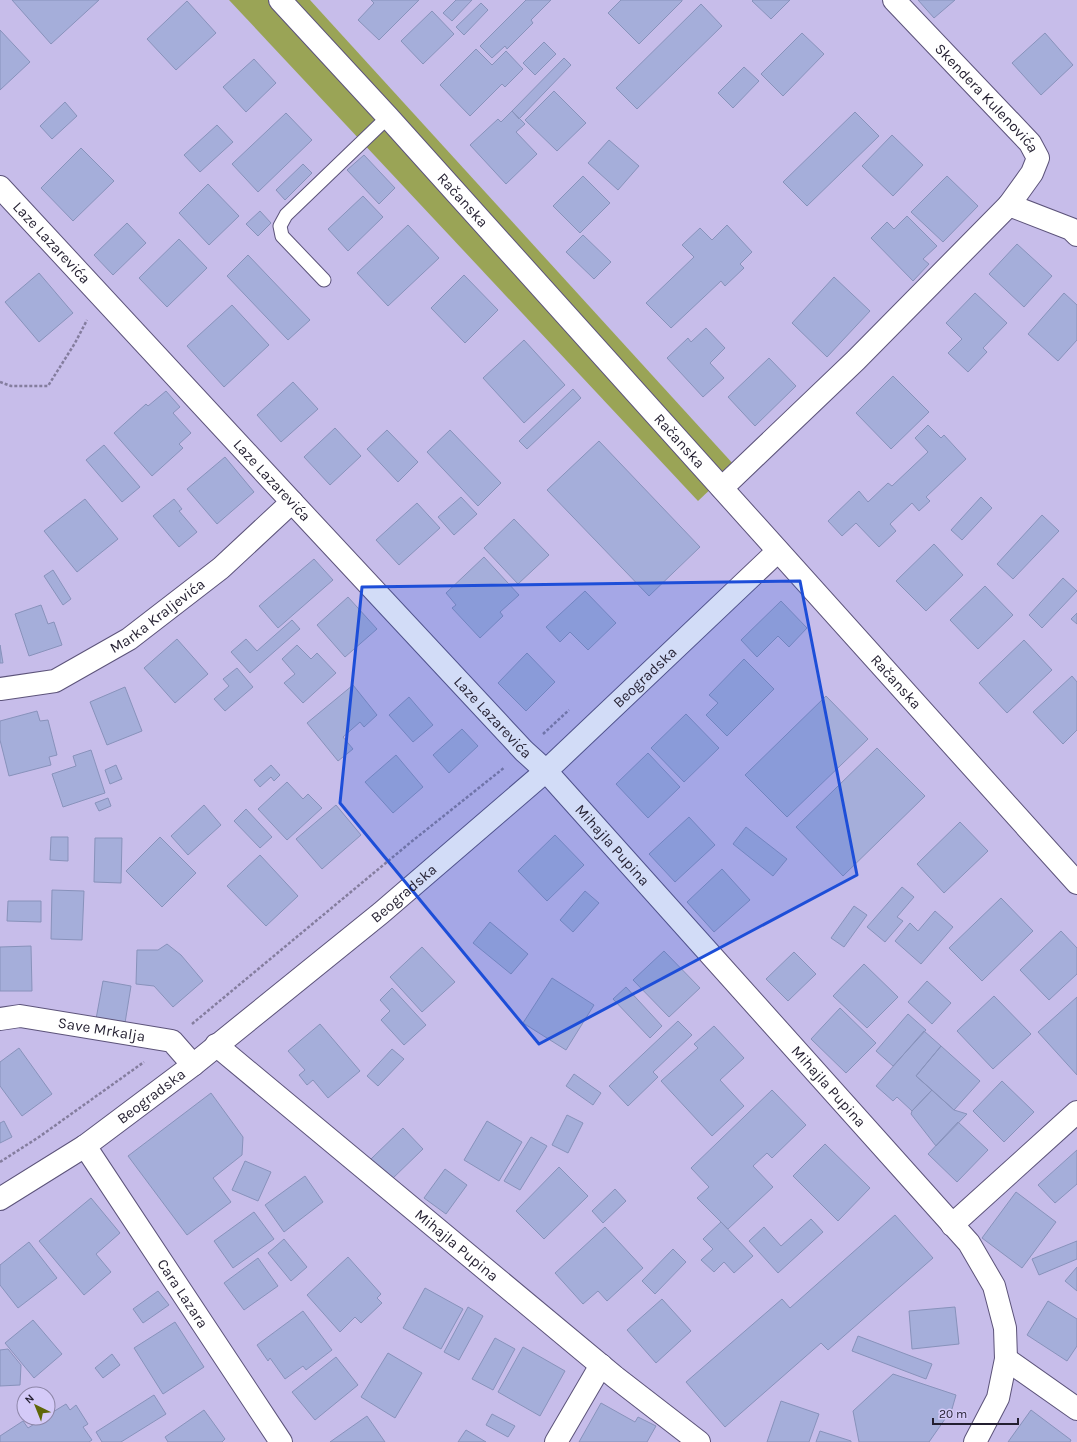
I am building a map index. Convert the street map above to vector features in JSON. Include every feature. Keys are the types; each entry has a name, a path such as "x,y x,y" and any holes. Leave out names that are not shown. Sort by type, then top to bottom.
{"street":[{"name":"Račanska","path":"280,0 388,117 1077,883"},
{"name":"Skendera Kulenovića","path":"894,0 1030,143 1038,158 1032,173 1009,205"},
{"name":"Laze Lazarevića","path":"0,187 524,751 546,771"},
{"path":"722,488 856,360 1009,205 1071,229 1077,235"},
{"name":"Marka Kraljevića","path":"0,689 55,681 129,639 221,568 292,502"},
{"name":"Beogradska","path":"0,1199 85,1146 193,1065 381,913 546,771 778,551"},
{"name":"Mihajla Pupina","path":"546,771 969,1243 994,1286 1005,1328 1006,1359 998,1398 975,1442"},
{"name":"Save Mrkalja","path":"0,1019 20,1016 172,1041"},
{"path":"172,1041 193,1065"},
{"name":"Mihajla Pupina","path":"216,1045 601,1365 699,1442"},
{"path":"952,1225 1077,1112"},
{"name":"Cara Lazara","path":"85,1146 281,1442"},
{"path":"1006,1359 1077,1409"},
{"path":"556,1442 601,1365"}],"lane":[{"path":"324,280 282,236 280,226 286,216 388,117"}],"path":[{"path":"0,382 11,386 48,386 75,343 100,296"},
{"path":"0,1162 52,1128 144,1063 172,1041 411,842 524,751 571,709"}],"highlighted area":[{"path":"800,581 857,875 539,1044 340,803 362,587"}],"green space":[{"path":"229,0 310,0 735,466 698,501"}],"building":[{"path":"12,0 99,0 51,44"},
{"path":"371,0 419,0 379,40 358,20 374,3"},
{"path":"456,0 472,0 452,21 443,13"},
{"path":"526,0 551,0 531,20 533,23 507,49 505,46 492,58 480,46"},
{"path":"621,0 682,1 639,44 608,13"},
{"path":"790,0 771,19 752,1"},
{"path":"918,0 955,0 934,18"},
{"path":"187,1 216,33 176,70 147,39"},
{"path":"481,3 488,10 464,35 456,27"},
{"path":"701,4 722,26 637,109 616,88"},
{"path":"432,11 454,34 423,64 401,41"},
{"path":"0,30 30,62 0,90"},
{"path":"802,33 824,54 783,96 761,74"},
{"path":"1045,33 1073,65 1041,95 1012,63"},
{"path":"544,42 556,54 535,75 523,63"},
{"path":"476,49 492,65 506,51 523,69 505,87 502,84 470,116 440,85"},
{"path":"564,58 571,65 519,119 512,111"},
{"path":"254,59 276,83 246,112 223,87"},
{"path":"744,67 759,81 733,108 718,93"},
{"path":"554,91 586,123 557,151 525,120"},
{"path":"65,102 77,116 52,139 40,126"},
{"path":"512,111 525,124 516,132 537,154 506,184 470,145 498,119 501,122"},
{"path":"855,112 879,136 807,206 783,182"},
{"path":"286,113 312,140 258,192 232,164"},
{"path":"217,125 233,142 200,172 184,155"},
{"path":"892,135 923,165 893,196 862,166"},
{"path":"609,140 639,166 618,190 588,163"},
{"path":"81,148 114,181 73,221 41,188"},
{"path":"364,155 395,188 379,204 347,170"},
{"path":"303,164 312,173 285,200 276,190"},
{"path":"583,176 610,203 580,233 553,206"},
{"path":"947,176 978,206 943,242 911,212"},
{"path":"208,184 239,216 209,245 179,213"},
{"path":"363,196 383,217 348,251 328,229"},
{"path":"260,211 271,223 258,236 246,224"},
{"path":"907,216 937,246 923,259 929,264 913,281 871,238 887,222 894,229"},
{"path":"127,223 146,243 113,275 94,255"},
{"path":"408,225 439,258 388,306 357,273"},
{"path":"727,225 752,252 740,264 744,268 725,286 721,281 671,328 646,303 694,257 682,245 700,228 712,240"},
{"path":"583,235 611,262 594,279 566,252"},
{"path":"179,239 207,268 167,307 139,278"},
{"path":"1017,244 1052,276 1024,307 989,274"},
{"path":"248,255 310,320 288,340 227,276"},
{"path":"39,273 73,313 39,342 5,302"},
{"path":"464,275 498,310 465,343 431,308"},
{"path":"834,277 870,311 827,357 792,323"},
{"path":"975,293 1007,323 983,348 987,352 968,372 948,353 962,339 946,323"},
{"path":"1064,293 1077,305 1077,340 1058,361 1028,334"},
{"path":"232,305 269,345 224,387 187,346"},
{"path":"706,328 725,348 710,363 724,378 703,397 667,358 688,338 691,342"},
{"path":"524,340 565,385 524,423 483,378"},
{"path":"769,358 796,386 755,426 728,397"},
{"path":"893,376 929,412 891,449 856,413"},
{"path":"293,382 318,409 281,442 257,415"},
{"path":"573,389 581,398 527,449 519,441"},
{"path":"166,391 180,407 173,413 191,433 179,444 183,448 152,476 114,433 146,404 148,406"},
{"path":"928,425 941,438 944,435 966,459 926,497 930,501 919,511 912,503 890,524 896,531 879,547 856,523 842,536 828,521 859,491 868,502 888,483 892,486 928,452 915,438"},
{"path":"335,428 361,456 330,485 304,457"},
{"path":"387,430 418,462 398,482 367,449"},
{"path":"450,430 501,483 478,506 427,452"},
{"path":"599,441 700,547 649,596 547,490"},
{"path":"104,445 140,487 122,502 86,460"},
{"path":"225,457 254,492 217,524 187,489"},
{"path":"461,497 477,514 454,535 438,517"},
{"path":"981,497 992,508 962,540 951,530"},
{"path":"85,499 118,539 77,572 44,531"},
{"path":"174,499 182,509 179,511 197,532 179,547 153,516"},
{"path":"417,503 440,528 399,565 376,540"},
{"path":"1042,515 1059,531 1013,579 997,564"},
{"path":"514,519 549,555 518,584 484,548"},
{"path":"934,544 963,575 926,611 896,581"},
{"path":"484,557 519,595 500,612 503,616 480,638 452,608 456,605 446,593"},
{"path":"314,559 333,580 278,628 259,606"},
{"path":"53,570 71,599 63,605 44,576"},
{"path":"1063,578 1077,591 1042,628 1029,615"},
{"path":"985,586 1013,615 978,649 950,620"},
{"path":"585,591 616,623 588,650 570,632 560,642 546,627"},
{"path":"348,597 377,629 345,657 317,625"},
{"path":"781,601 807,628 789,647 778,636 757,657 741,640"},
{"path":"41,605 48,624 54,622 62,645 29,656 15,614"},
{"path":"1077,613 1077,624 1071,619"},
{"path":"292,620 300,629 250,673 231,652 246,639 257,651"},
{"path":"177,639 208,674 175,703 144,668"},
{"path":"1024,640 1052,670 1007,713 979,683"},
{"path":"0,645 3,663 0,663"},
{"path":"297,645 311,659 317,653 336,673 303,703 284,683 295,674 282,659"},
{"path":"527,653 555,682 526,711 498,683"},
{"path":"744,659 774,689 727,736 706,715 718,703 709,695"},
{"path":"237,668 253,687 225,711 214,699 229,686 223,679"},
{"path":"1072,676 1077,682 1077,730 1063,744 1033,712"},
{"path":"353,685 377,715 364,727 360,722 343,737 353,749 338,761 307,723"},
{"path":"125,687 142,731 107,745 90,702"},
{"path":"826,696 868,739 787,817 745,775"},
{"path":"409,697 433,725 413,742 389,715"},
{"path":"37,711 40,721 48,720 57,755 49,757 51,765 9,776 0,740 0,721"},
{"path":"686,714 719,748 684,782 651,748"},
{"path":"462,729 478,746 449,773 433,755"},
{"path":"877,748 925,796 843,876 796,827"},
{"path":"91,750 105,793 63,807 52,774 76,766 73,756"},
{"path":"648,753 680,787 648,818 616,784"},
{"path":"396,755 423,787 393,813 365,782"},
{"path":"116,765 122,779 110,784 105,770"},
{"path":"271,765 280,775 274,781 271,777 260,787 254,780"},
{"path":"287,782 303,799 308,794 322,808 287,840 258,809"},
{"path":"108,798 111,806 99,811 95,803"},
{"path":"204,805 221,825 188,855 171,836"},
{"path":"336,805 361,835 322,869 296,839"},
{"path":"246,809 272,837 260,848 234,821"},
{"path":"689,817 715,845 675,882 649,854"},
{"path":"960,822 988,851 944,893 917,864"},
{"path":"746,827 787,859 773,876 733,844"},
{"path":"555,835 584,865 547,901 518,871"},
{"path":"51,837 68,837 68,861 50,860"},
{"path":"160,837 196,873 162,907 126,871"},
{"path":"95,838 122,838 121,883 94,882"},
{"path":"260,855 298,896 266,926 227,886"},
{"path":"722,869 750,900 714,932 687,902"},
{"path":"902,887 914,897 897,917 903,921 885,942 867,927"},
{"path":"52,890 84,891 82,940 51,939"},
{"path":"585,891 599,903 573,932 560,920"},
{"path":"1001,898 1033,931 982,981 949,948"},
{"path":"8,901 41,901 41,922 7,921"},
{"path":"854,906 867,915 844,947 831,938"},
{"path":"935,911 953,927 921,964 895,941 910,923 918,931"},
{"path":"490,922 528,954 511,974 473,943"},
{"path":"1061,931 1077,948 1077,974 1049,1000 1020,970"},
{"path":"167,944 181,955 203,981 173,1007 154,986 136,984 137,950 158,950"},
{"path":"31,946 32,991 0,991 0,947"},
{"path":"422,947 455,982 422,1012 390,977"},
{"path":"664,951 700,988 669,1017 633,980"},
{"path":"794,952 816,974 788,1001 766,979"},
{"path":"864,964 898,997 867,1028 833,996"},
{"path":"552,978 594,1005 566,1050 523,1023"},
{"path":"103,981 131,986 125,1023 96,1019"},
{"path":"927,981 951,1003 932,1024 908,1002"},
{"path":"626,987 662,1026 650,1038 613,999"},
{"path":"392,988 426,1025 404,1045 381,1020 390,1011 380,1000"},
{"path":"994,996 1031,1034 993,1069 957,1031"},
{"path":"1077,997 1077,1075 1038,1032"},
{"path":"840,1008 876,1043 846,1073 811,1039"},
{"path":"908,1014 926,1030 893,1066 876,1051"},
{"path":"678,1021 692,1035 653,1072 658,1077 628,1106 609,1086"},
{"path":"320,1024 360,1071 328,1098 313,1080 307,1085 299,1075 305,1070 288,1051"},
{"path":"714,1026 744,1058 720,1080 744,1106 712,1136 661,1081 698,1048 694,1044"},
{"path":"924,1031 941,1046 916,1076 932,1090 912,1111 897,1097 893,1101 876,1086"},
{"path":"941,1046 980,1081 954,1110 916,1076"},
{"path":"19,1048 52,1094 22,1116 0,1086 0,1062"},
{"path":"392,1049 404,1059 378,1086 367,1076"},
{"path":"574,1074 601,1093 593,1105 566,1086"},
{"path":"1002,1081 1034,1112 1004,1142 973,1111"},
{"path":"772,1090 806,1125 772,1158 767,1153 753,1166 773,1187 728,1229 697,1198 709,1187 691,1168"},
{"path":"932,1090 954,1110 967,1114 936,1146 911,1114 912,1111"},
{"path":"211,1093 243,1137 242,1155 213,1178 231,1202 187,1235 128,1156"},
{"path":"567,1115 583,1123 568,1153 552,1145"},
{"path":"4,1121 12,1137 0,1143 0,1123"},
{"path":"487,1121 522,1142 499,1181 464,1160"},
{"path":"958,1122 988,1150 957,1182 928,1154"},
{"path":"403,1128 423,1149 391,1180 371,1159"},
{"path":"531,1137 547,1146 520,1190 504,1181"},
{"path":"825,1144 870,1188 838,1221 793,1176"},
{"path":"1077,1150 1077,1184 1055,1203 1038,1185"},
{"path":"245,1161 271,1172 258,1201 232,1190"},
{"path":"559,1167 588,1196 544,1239 516,1211"},
{"path":"445,1169 467,1185 446,1214 424,1198"},
{"path":"305,1176 323,1202 284,1232 265,1205"},
{"path":"615,1189 626,1201 603,1223 592,1211"},
{"path":"1016,1192 1056,1222 1022,1268 982,1238"},
{"path":"91,1198 120,1233 96,1254 111,1272 84,1295 39,1241"},
{"path":"254,1212 274,1239 233,1268 214,1241"},
{"path":"895,1215 933,1258 828,1350 821,1343 725,1427 686,1382 782,1299 790,1308"},
{"path":"811,1219 823,1232 778,1273 749,1241 764,1227 781,1246"},
{"path":"721,1222 753,1256 734,1273 724,1262 714,1272 701,1260 713,1249 703,1239"},
{"path":"605,1227 643,1268 607,1301 598,1291 583,1304 555,1273"},
{"path":"284,1239 307,1267 291,1281 268,1253"},
{"path":"1077,1241 1077,1259 1039,1275 1032,1259"},
{"path":"29,1242 57,1278 18,1308 0,1285 0,1265"},
{"path":"673,1249 686,1262 655,1294 642,1281"},
{"path":"348,1257 381,1294 377,1298 382,1303 361,1323 355,1317 340,1332 307,1295"},
{"path":"258,1258 278,1286 244,1310 224,1283"},
{"path":"1077,1267 1077,1291 1065,1281"},
{"path":"425,1288 463,1309 441,1349 403,1328"},
{"path":"158,1291 169,1305 143,1323 133,1309"},
{"path":"662,1299 691,1331 656,1363 627,1330"},
{"path":"1048,1301 1077,1319 1077,1346 1067,1361 1027,1335"},
{"path":"468,1307 483,1316 459,1360 444,1352"},
{"path":"955,1307 959,1344 912,1349 909,1311"},
{"path":"303,1311 332,1350 306,1370 303,1366 285,1379 270,1358 268,1361 257,1345"},
{"path":"33,1320 62,1354 34,1378 5,1343"},
{"path":"175,1322 204,1367 163,1394 134,1348"},
{"path":"858,1336 932,1364 926,1379 852,1351"},
{"path":"495,1338 515,1349 493,1390 472,1379"},
{"path":"523,1347 565,1371 540,1416 498,1392"},
{"path":"8,1349 21,1365 20,1385 0,1386 0,1350"},
{"path":"388,1353 422,1373 395,1418 361,1397"},
{"path":"112,1354 120,1365 103,1378 95,1368"},
{"path":"336,1357 358,1385 315,1420 292,1392"},
{"path":"893,1374 956,1395 952,1409 929,1442 859,1442 853,1411"},
{"path":"154,1395 166,1414 121,1442 102,1442 96,1432"},
{"path":"781,1401 819,1414 809,1442 767,1442"},
{"path":"601,1403 635,1422 638,1417 656,1426 647,1442 579,1442"},
{"path":"66,1404 70,1410 76,1405 88,1424 83,1427 92,1440 89,1442 0,1442 0,1436 16,1426 27,1426 28,1428 31,1426 56,1426 56,1410"},
{"path":"204,1410 225,1439 222,1442 168,1442 165,1437"},
{"path":"1031,1410 1071,1440 1070,1442 1008,1442"},
{"path":"492,1414 515,1426 508,1437 486,1425"},
{"path":"367,1416 385,1442 330,1442"},
{"path":"466,1430 486,1442 458,1442"},
{"path":"820,1431 851,1441 851,1442 816,1442"}]}
